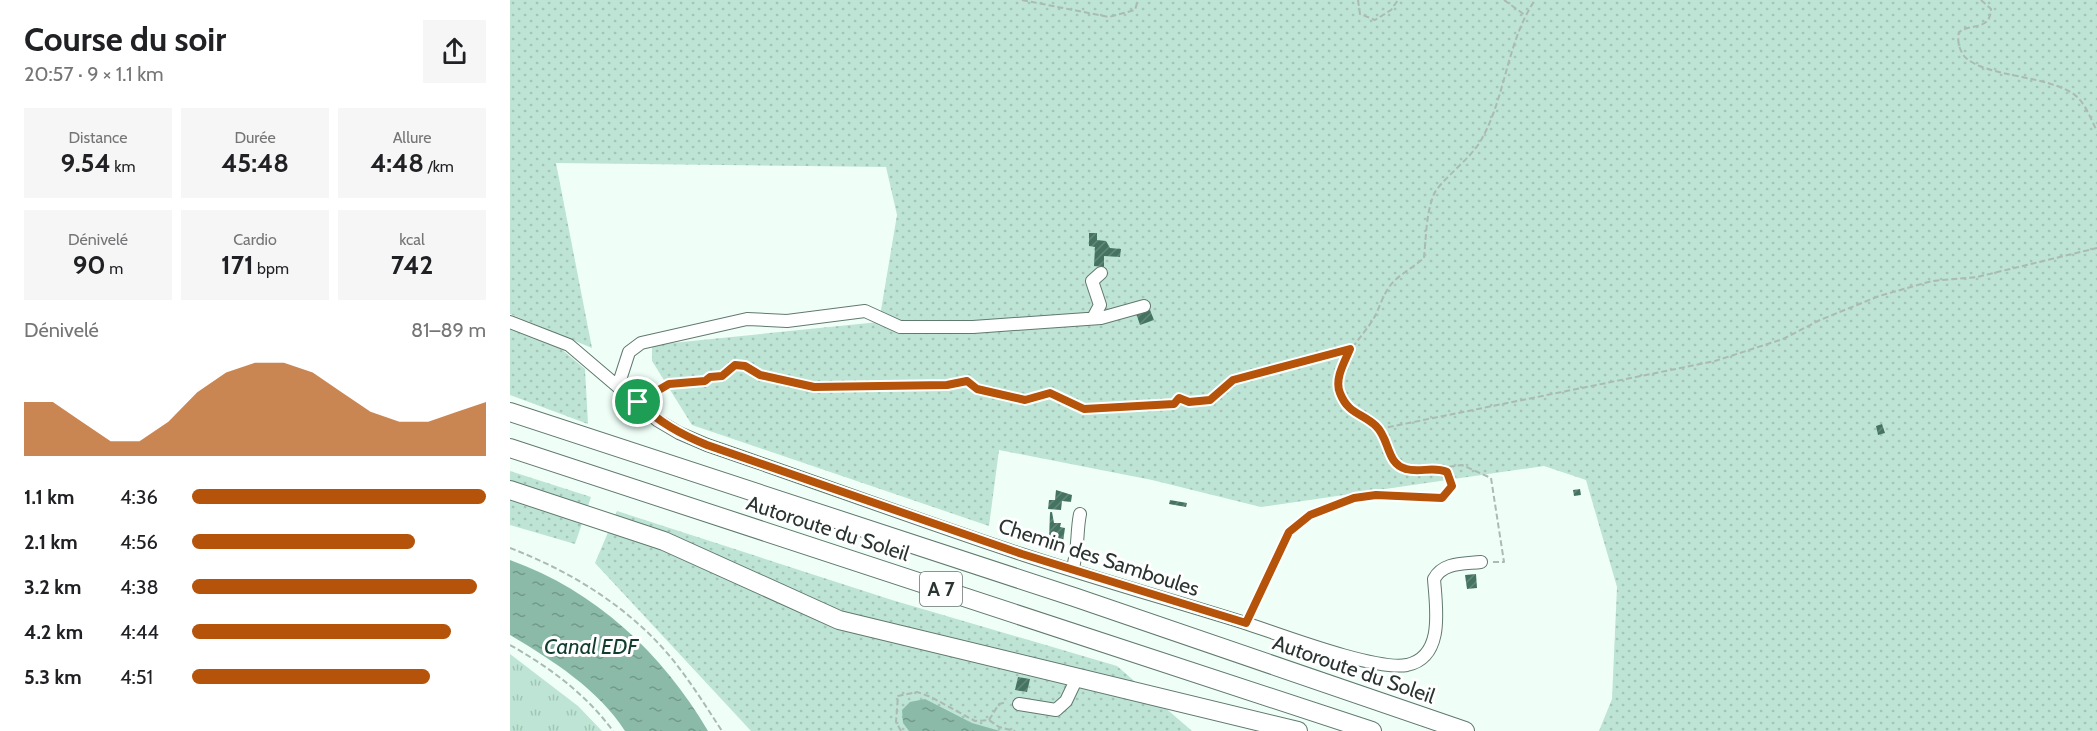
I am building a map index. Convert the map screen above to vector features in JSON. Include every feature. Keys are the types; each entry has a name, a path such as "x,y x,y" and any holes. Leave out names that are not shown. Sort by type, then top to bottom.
{"highway":[{"name":"Autoroute du Soleil","path":"510,412 1085,601 1465,731"},
{"name":"Autoroute du Soleil","path":"510,448 1372,731"},
{"path":"510,490 664,541 839,620 1298,731"}],"street":[{"path":"1093,318 1100,305 1092,281 1101,273"},
{"path":"618,386 629,352 641,343 747,319 787,321 865,311 900,327 973,327 1093,318 1144,306"},
{"name":"Chemin des Samboules","path":"510,322 569,345 657,420 707,445 1072,570 1321,648 1389,665 1408,665 1424,654 1433,642 1437,628 1434,579 1437,573 1447,566 1481,562"},
{"path":"1072,570 1079,552 1076,533 1080,514"},
{"path":"1019,704 1056,710 1066,701 1077,678"}],"path":[{"path":"1022,0 1109,17 1135,10 1138,0"},
{"path":"1358,0 1360,14 1375,20 1391,10 1398,0"},
{"path":"1504,0 1525,15"},
{"path":"1481,562 1504,562 1491,478 1462,465 1439,469 1408,470 1395,464 1379,429 1351,411 1338,391 1339,376 1350,349 1375,317 1382,298 1395,280 1424,258 1426,228 1434,194 1462,165 1480,141 1525,15 1535,0"},
{"path":"1981,0 1992,12 1986,24 1980,27 1965,28 1959,32 1957,42 1965,57 1980,65 2057,85 2075,94 2085,106 2097,131"},
{"path":"1379,429 1715,361 1783,339 1820,320 1890,293 1932,281 1977,277 2097,248"},
{"path":"638,402 669,384 705,381 710,377 722,376 735,365 745,366 760,375 814,387 947,385 967,381 977,389 1025,400 1050,393 1084,409 1174,404 1179,398 1189,402 1210,400 1233,380 1350,349"},
{"path":"1246,623 1289,532 1299,523 1310,515 1354,498 1376,495 1442,498 1452,486 1447,472 1439,469"},
{"path":"510,548 545,561 589,587 623,612 660,645 722,731"},
{"path":"510,645 558,675 591,705 613,731"},
{"path":"901,731 896,722 898,696 917,692 932,697 975,721 989,720 1015,731"},
{"path":"989,720 999,704 1019,704"}],"green space":[{"path":"510,0 2097,0 2097,731 1599,731 1612,699 1617,587 1586,480 1544,466 1261,507 1152,480 999,450 989,526 692,425 652,361 652,345 879,322 897,215 886,167 556,163 592,348 510,314"},
{"path":"510,329 559,347 585,369 588,424 510,395"},
{"path":"510,471 591,497 575,544 510,525"},
{"path":"617,511 892,600 1117,666 1192,731 751,731 595,563"},
{"path":"510,654 578,706 602,731 510,731"}],"water":[{"name":"Canal EDF","path":"510,560 571,589 624,628 670,676 708,731 625,731 602,702 588,689 558,665 510,635"},
{"path":"925,699 972,723 1000,731 909,731 903,723 902,710 910,702"}],"building":[{"path":"1089,233 1097,233 1097,240 1106,241 1110,248 1121,249 1120,257 1104,256 1104,267 1094,266 1095,247 1089,246"},
{"path":"1150,310 1154,320 1140,325 1136,313"},
{"path":"1882,424 1885,433 1878,435 1876,426"},
{"path":"1580,489 1581,495 1574,496 1573,490"},
{"path":"1056,490 1072,495 1071,502 1062,501 1061,510 1048,509 1049,500 1055,500"},
{"path":"1170,500 1187,503 1186,507 1169,504"},
{"path":"1050,512 1052,512 1054,523 1061,523 1060,527 1065,528 1063,542 1049,540"},
{"path":"1476,574 1477,588 1467,589 1465,575"},
{"path":"1018,677 1030,679 1027,692 1015,690"}],"route":[{"path":"1350,349 1339,376 1338,391 1351,411 1377,426 1395,464 1408,470 1423,468 1447,472 1452,486 1442,498 1376,495 1354,498 1310,515 1289,532 1246,623 1022,554 707,445 657,420 638,402 669,384 705,381 710,377 722,376 735,365 745,366 760,375 814,387 947,385 967,381 977,389 1025,400 1050,393 1084,409 1174,404 1179,398 1189,402 1210,400 1233,380 1350,349"}]}
